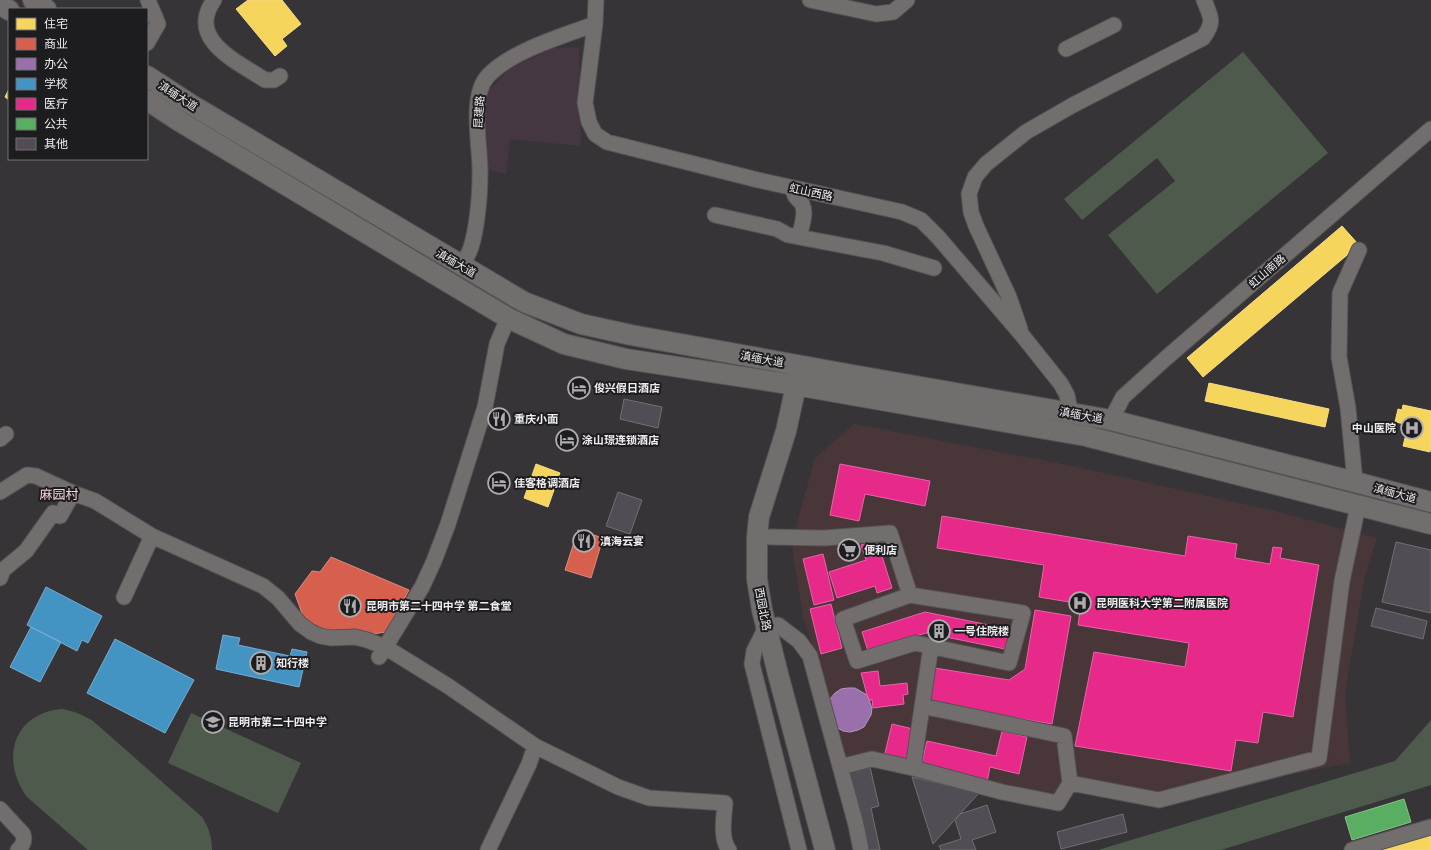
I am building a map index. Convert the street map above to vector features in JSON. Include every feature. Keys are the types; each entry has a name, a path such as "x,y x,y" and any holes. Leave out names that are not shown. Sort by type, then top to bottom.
{"main road":[{"path":"33,0 45,8"},
{"name":"滇缅大道","path":"148,77 190,104 524,302 581,324 631,335 806,367 1111,420 1431,502"},
{"name":"滇缅大道","path":"148,101 179,121 508,318 564,344 626,359 802,386 1086,436 1431,524"},
{"name":"西园北路","path":"806,367 802,386 759,516 757,537 757,579 772,626 784,672 825,850"},
{"name":"西园北路","path":"772,626 770,537 773,519 799,433 802,386"},
{"name":"西园北路","path":"784,672 837,850"}],"street":[{"path":"148,0 158,24 148,41"},
{"path":"214,0 206,20 208,35 216,47 265,80 274,80 280,76"},
{"name":"虹山西路","path":"596,0 595,24 585,103 589,122 595,134 607,142 793,188 902,212 921,220 943,242 1022,335 1061,384 1067,396 1071,414"},
{"path":"810,0 876,14 893,12 907,0"},
{"path":"1022,335 1009,297 971,212 969,194 976,177 986,164 1026,132 1073,105 1203,38 1210,29 1211,17 1204,0"},
{"name":"昆建路","path":"461,266 471,248 476,228 480,175 477,114 479,95 486,78 498,67 517,56 595,24"},
{"path":"1066,49 1114,25"},
{"name":"虹山南路","path":"1111,420 1123,397 1431,129"},
{"path":"793,188 794,196 802,204 804,212 799,237"},
{"path":"715,215 777,229 788,235 883,253 934,268"},
{"path":"1355,482 1348,408 1339,357 1340,293 1359,250"},
{"path":"382,652 422,587 448,524 485,407 497,344 508,318"},
{"path":"0,492 27,475 36,476 72,493 95,501 152,536 263,586 278,598 300,624 311,632 320,636 332,638 355,637 367,640 382,652 448,686 535,746 618,787 649,798 725,803 724,836 725,845 729,850"},
{"path":"0,578 3,570 26,551 53,513 60,516 72,493"},
{"path":"1070,783 1159,800 1319,758 1342,581 1358,506"},
{"path":"770,537 824,538 890,533 910,595"},
{"path":"124,597 152,536"},
{"path":"910,595 1023,613 1009,663 915,643 857,660 843,619 910,595"},
{"path":"798,850 752,664 754,651 772,626 799,641 810,656 856,825 861,850"},
{"path":"913,768 931,646"},
{"path":"840,767 872,759 913,768 1002,792 1058,803 1070,783 1064,736 922,706"},
{"path":"488,850 529,764 535,746"},
{"path":"0,809 23,834 23,844 18,850"},
{"path":"1352,850 1431,827"}],"shaded area":[{"path":"579,47 581,146 510,139 506,174 482,169 479,113 487,92 511,68 553,48"},
{"name":"昆明医科大学第二附属医院","path":"854,424 1068,465 1275,511 1377,538 1365,576 1345,692 1350,763 1159,800 1070,783 1058,803 868,764 842,766 812,645 803,616 793,555 793,537 815,458"}],"green space":[{"path":"1243,52 1328,153 1157,294 1108,235 1175,181 1157,158 1082,220 1064,199"},
{"path":"62,709 86,717 93,721 202,817 210,833 212,850 88,850 27,797 19,783 14,768 13,754 16,741 22,729 32,719 45,712"},
{"path":"191,713 301,763 278,813 168,763"},
{"path":"1431,720 1431,785 1221,850 1098,850 1395,761"}],"building: 住宅":[{"path":"248,0 282,0 301,24 282,39 287,46 275,56 236,9"},
{"path":"8,91 8,99 5,97"},
{"path":"1342,226 1359,245 1203,377 1187,358"},
{"path":"1209,383 1329,409 1325,427 1205,401"},
{"path":"1403,405 1431,411 1430,452 1403,446 1410,425 1395,422 1398,409 1402,410"},
{"path":"536,464 560,473 548,507 524,498"},
{"path":"1431,835 1431,850 1382,850"}],"building: 商业":[{"path":"578,530 603,538 591,578 565,570"},
{"name":"昆明市第二十四中学 第二食堂","path":"331,557 409,590 386,632 366,635 322,631 304,619 295,594 312,571 320,572"}],"building: 办公":[{"path":"855,688 867,695 872,708 871,715 864,727 850,732 843,731 836,727 828,707 830,699 835,693 841,689"}],"building: 学校":[{"path":"46,587 102,616 88,643 82,640 77,651 27,625"},
{"path":"31,627 61,642 40,682 10,667"},
{"name":"知行楼","path":"223,635 240,638 238,645 290,656 292,649 307,652 299,687 216,669"},
{"path":"115,639 194,680 165,733 87,693"}],"building: 医疗":[{"path":"840,464 930,481 925,506 865,494 859,521 830,515"},
{"path":"942,516 1185,556 1188,536 1237,544 1235,558 1270,564 1273,547 1282,548 1280,558 1319,565 1293,717 1263,712 1258,743 1236,740 1231,771 1075,746 1094,652 1185,667 1189,643 1078,625 1081,604 1039,597 1044,565 937,548"},
{"path":"877,540 892,588 877,593 875,586 837,598 829,572 866,560 861,545"},
{"path":"823,554 834,600 814,605 803,559"},
{"path":"831,604 842,648 821,654 810,609"},
{"path":"1035,610 1071,616 1052,724 929,703 935,668 1009,680 1025,669"},
{"name":"一号住院楼","path":"925,612 1014,630 1010,650 926,633 868,651 862,632"},
{"path":"878,671 880,686 907,683 908,694 903,695 904,704 873,708 872,699 870,701 867,695 861,673"},
{"path":"892,724 913,729 906,762 884,757"},
{"path":"1002,731 1027,737 1019,774 990,767 987,782 921,767 927,741 996,756"}],"building: 公共":[{"path":"1404,799 1411,822 1352,840 1345,817"}],"building: 其他":[{"path":"624,399 662,407 658,428 620,419"},
{"path":"618,492 642,500 630,534 606,526"},
{"path":"1396,542 1431,550 1431,613 1382,602"},
{"path":"1376,608 1427,621 1423,639 1371,626"},
{"path":"870,767 879,806 871,808 880,850 864,850 846,773"},
{"path":"912,777 979,793 933,844"},
{"path":"987,805 996,832 972,840 976,850 941,850 939,846 961,839 955,820 960,814"},
{"path":"1123,814 1127,832 1061,849 1057,832"}],"place":[{"name":"俊兴假日酒店","path":"579,388"},
{"name":"重庆小面","path":"499,419"},
{"name":"中山医院","path":"1412,428"},
{"name":"涂山璟连锁酒店","path":"567,440"},
{"name":"佳客格调酒店","path":"499,483"},
{"name":"滇海云宴","path":"584,541"},
{"name":"便利店","path":"849,550"},
{"name":"昆明医科大学第二附属医院","path":"1080,603"},
{"name":"昆明市第二十四中学 第二食堂","path":"350,606"},
{"name":"一号住院楼","path":"939,631"},
{"name":"知行楼","path":"261,663"},
{"name":"昆明市第二十四中学","path":"213,722"}],"district":[{"name":"麻园村","path":"59,494"}]}
